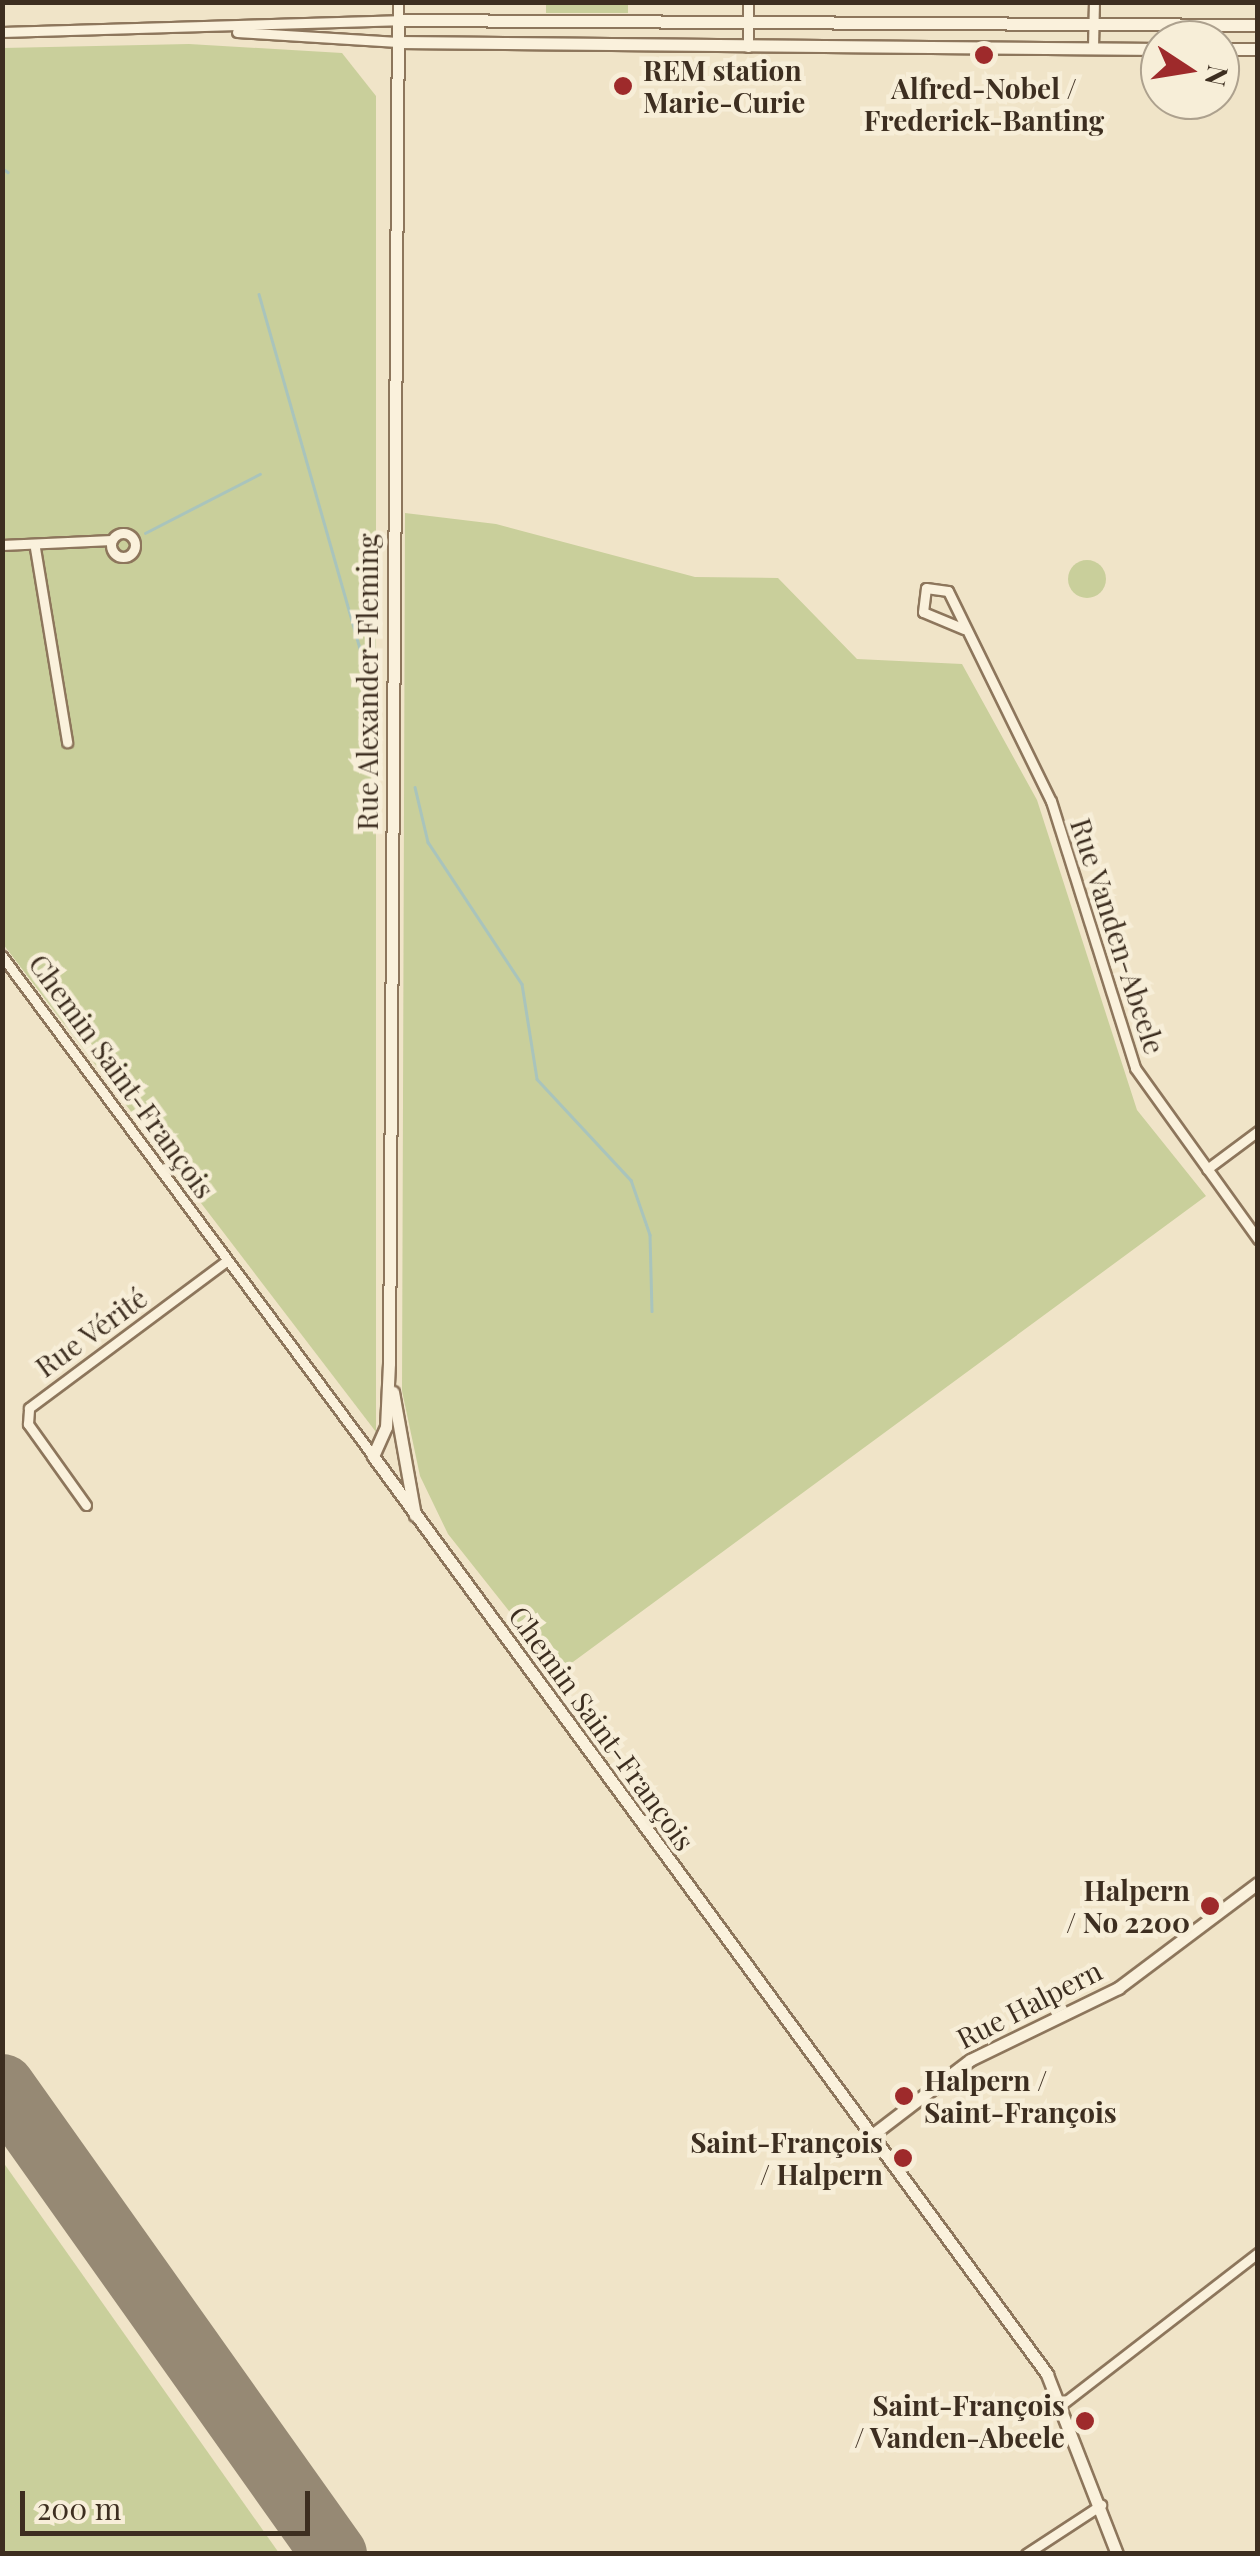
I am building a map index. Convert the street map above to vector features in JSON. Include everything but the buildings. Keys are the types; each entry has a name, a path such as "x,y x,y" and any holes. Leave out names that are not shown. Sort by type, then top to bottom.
{"street":[{"name":"Rue Alexander-Fleming","path":"373,1456 385,1432 389,1362 398,2"},
{"path":"748,2 748,47"},
{"path":"1094,2 1094,48"},
{"path":"234,32 398,20 1258,25"},
{"path":"2,32 234,32 398,42 1140,49"},
{"path":"2,546 34,548 112,540"},
{"path":"34,548 67,742"},
{"name":"Rue Vanden-Abeele","path":"964,629 923,612 922,593 939,586 964,629 1052,802 1135,1068 1258,1239"},
{"name":"Chemin Saint-François","path":"2,956 1065,2402 1117,2554"},
{"path":"1207,1169 1258,1131"},
{"name":"Rue Vérité","path":"86,1505 28,1424 29,1408 226,1261"},
{"name":"Rue Alexander-Fleming","path":"389,1362 415,1515"},
{"name":"Rue Halpern","path":"872,2135 970,2060 1118,1988 1258,1883"},
{"path":"1065,2402 1258,2253"},
{"path":"1026,2554 1101,2505"}],"green space":[{"path":"546,3 628,3 628,13 546,13"},
{"path":"189,44 342,53 376,96 376,1432 3,944 3,48"},
{"path":"405,513 496,524 695,577 778,578 857,659 962,664 1037,800 1137,1110 1206,1196 558,1673 448,1534 420,1476 402,1391"},
{"path":"1087,560 1101,565 1106,579 1101,593 1087,598 1073,593 1068,579 1073,565"},
{"path":"3,2162 279,2553 3,2553"}],"waterway":[{"path":"2,168 8,172"},
{"path":"259,294 367,674"},
{"path":"145,533 260,474"},
{"path":"415,787 428,842 522,984 537,1079 631,1180 650,1235 652,1311"}],"runway":[{"path":"2,2086 334,2554"}],"place":[{"name":"Alfred-Nobel / Frederick-Banting","path":"984,55"},
{"name":"REM station Marie-Curie","path":"623,86"},
{"name":"Halpern / No 2200","path":"1210,1906"},
{"name":"Halpern / Saint-François","path":"904,2096"},
{"name":"Saint-François / Halpern","path":"903,2158"},
{"name":"Saint-François / Vanden-Abeele","path":"1085,2421"}]}
